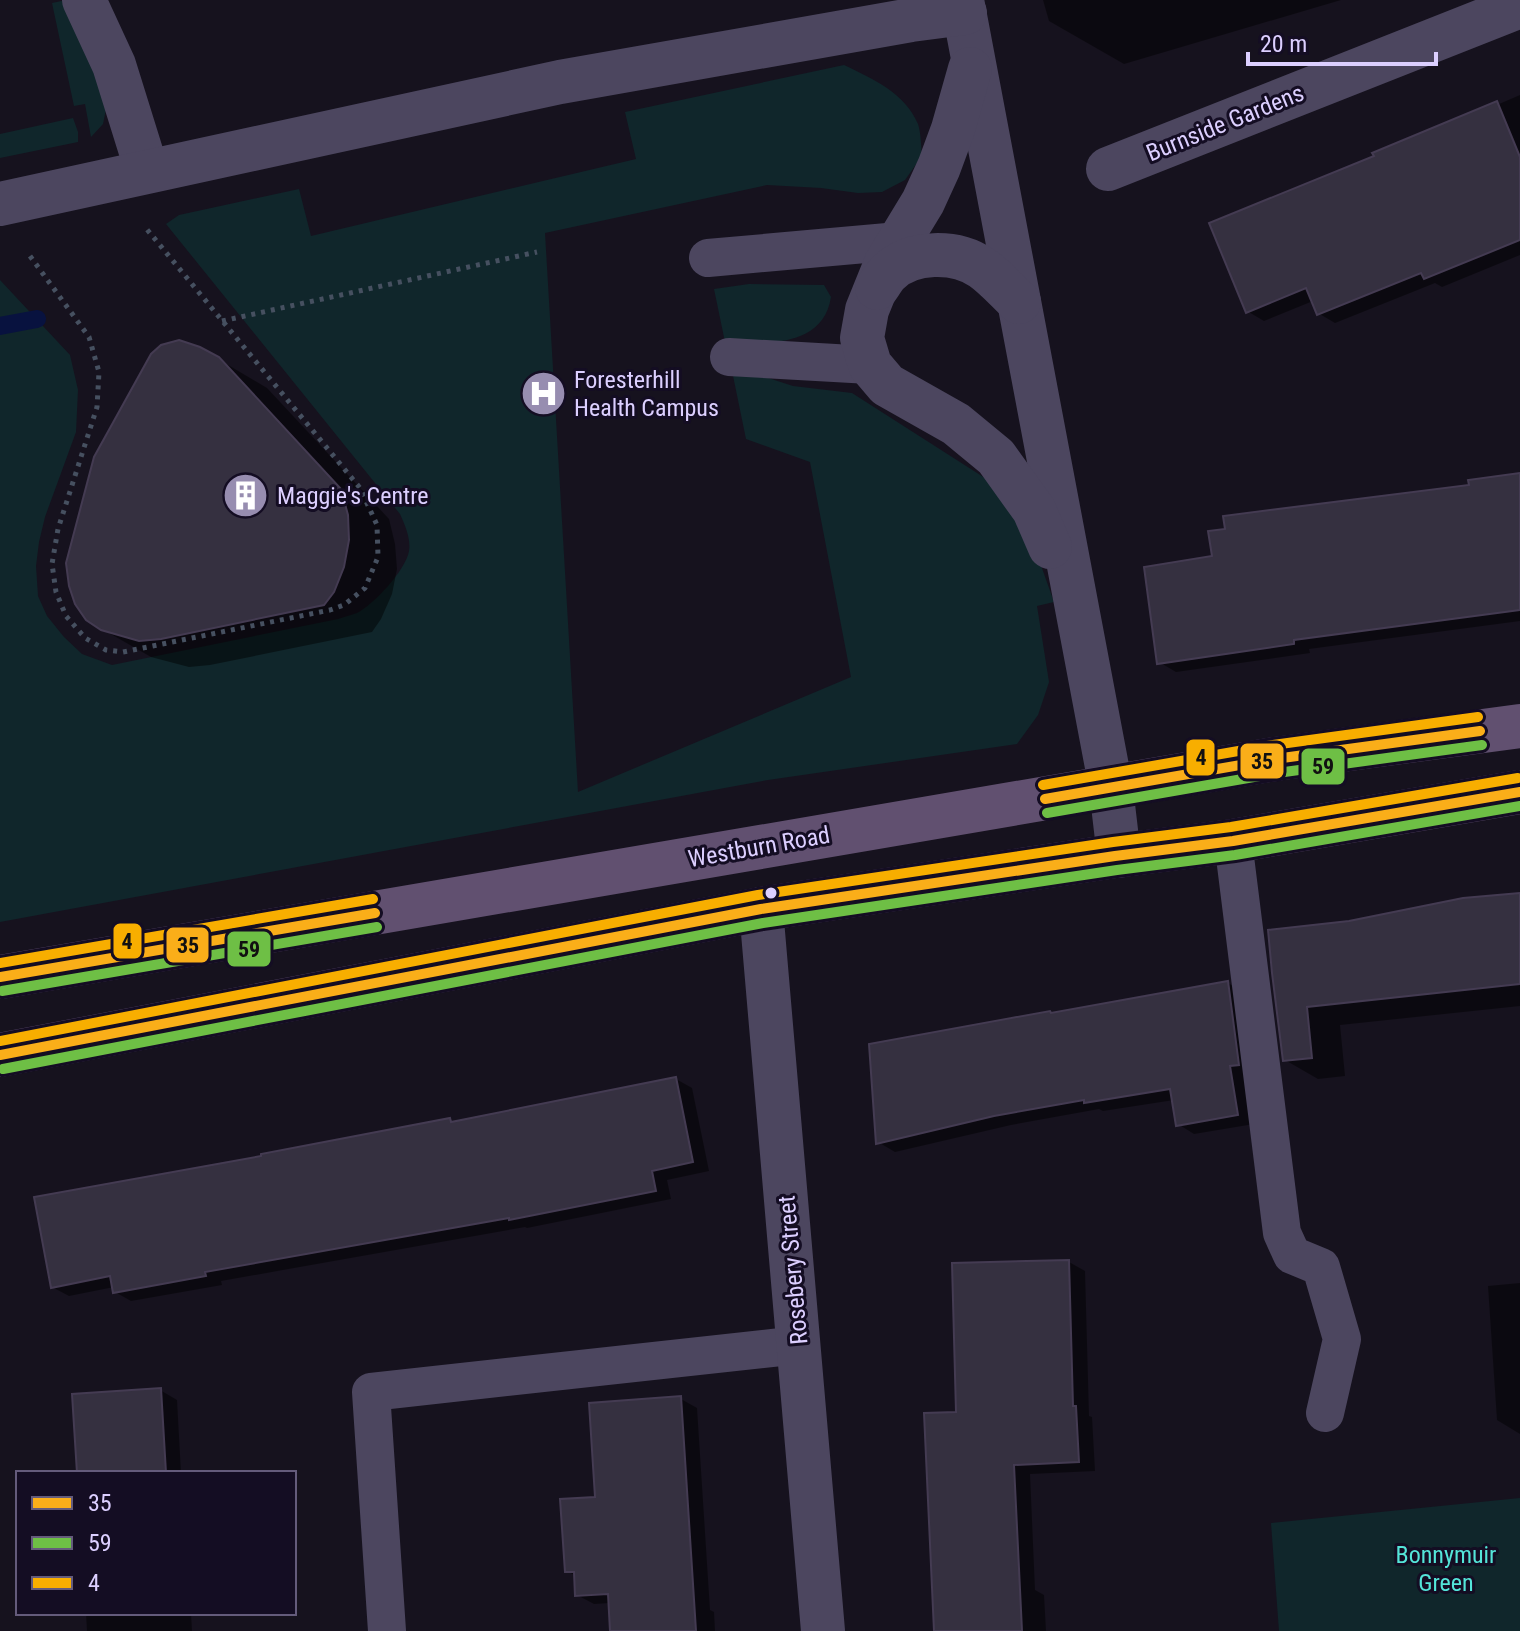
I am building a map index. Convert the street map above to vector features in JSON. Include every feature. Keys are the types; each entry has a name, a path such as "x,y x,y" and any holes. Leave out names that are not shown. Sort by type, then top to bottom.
{"main road":[{"name":"Westburn Road","path":"0,977 1275,759 1520,726"},
{"path":"0,1055 761,909 1233,841 1520,792"}],"street":[{"path":"84,0 114,65 127,176"},
{"path":"0,204 560,82 911,20 963,6 1111,788 1119,856"},
{"name":"Burnside Gardens","path":"1108,169 1520,6"},
{"path":"973,59 939,167 923,202 886,263 867,310 862,338 870,365 887,385 956,424 996,457 1034,510 1076,606"},
{"path":"874,294 888,273 908,260 930,255 958,257 982,268 1019,302"},
{"name":"Rosebery Street","path":"761,909 823,1631"}],"lane":[{"path":"708,258 899,241"},
{"path":"729,357 870,365"},
{"path":"1233,841 1282,1233 1292,1255 1321,1267 1342,1339 1325,1413"},
{"path":"387,1631 371,1392 799,1345"}],"path":[{"path":"25,249 89,337 99,372 97,407 58,529 52,564 56,592 66,616 85,638 106,650 123,652 344,605 365,588 378,557 377,525 360,488 222,321 127,176"},
{"path":"222,321 537,252"}],"green space":[{"path":"66,0 104,79 106,109 103,124 91,137 85,104 74,106 52,3"},
{"path":"844,65 896,95 918,124 922,156 905,180 882,192 858,193 767,185 545,233 578,792 851,677 810,462 746,439 731,366 793,386 852,393 988,480 1015,514 1038,557 1054,602 1037,606 1049,682 1038,715 1017,744 768,780 0,922 0,280 70,355 78,390 76,432 45,517 36,566 38,596 47,616 64,637 82,654 112,665 338,619 357,613 371,603 402,568 409,546 402,518 166,224 179,215 299,189 311,236 636,159 625,112"},
{"path":"73,118 78,142 0,158 0,134"},
{"path":"749,284 824,285 831,297 826,314 817,326 804,334 774,342 725,342 714,289"},
{"name":"Bonnymuir Green","path":"1520,1498 1520,1631 1279,1631 1271,1523"}],"building":[{"path":"1497,101 1520,157 1520,240 1424,279 1421,273 1317,315 1306,288 1246,313 1209,223 1374,156 1372,153"},
{"name":"Maggie's Centre","path":"179,340 219,357 341,489 348,515 349,540 344,567 334,592 324,605 139,641 101,630 86,620 75,604 66,563 94,457 151,354 161,345"},
{"path":"1520,473 1520,610 1294,640 1294,644 1157,664 1144,567 1212,556 1208,531 1225,529 1223,516 1469,485 1468,480"},
{"path":"1520,893 1520,984 1307,1007 1312,1058 1283,1061 1268,930 1349,921 1463,898"},
{"path":"1228,981 1239,1065 1230,1066 1238,1115 1176,1126 1170,1089 994,1116 876,1144 869,1044"},
{"path":"676,1077 693,1162 652,1171 656,1191 509,1220 205,1272 206,1276 113,1293 110,1276 51,1288 34,1197 450,1118 451,1122"},
{"path":"1069,1260 1073,1406 1076,1406 1079,1462 1014,1465 1022,1631 934,1631 924,1413 956,1412 952,1263"},
{"path":"161,1388 166,1471 77,1471 72,1394"},
{"path":"681,1396 696,1631 610,1631 608,1594 575,1596 574,1572 565,1572 560,1499 595,1497 589,1403"}],"waterway":[{"path":"0,326 37,319"}],"transit line":[{"name":"4","path":"1043,785 1273,745 1478,717"},
{"name":"35","path":"1045,799 1275,759 1480,731"},
{"name":"59","path":"1047,813 1277,773 1482,745"},
{"name":"4","path":"0,1041 758,895 1231,827 1518,778"},
{"name":"35","path":"0,1055 761,909 1233,841 1520,792"},
{"name":"59","path":"3,1069 763,923 1235,855 1520,806"},
{"name":"4","path":"0,963 373,899"},
{"name":"35","path":"0,977 375,913"},
{"name":"59","path":"2,991 377,927"}],"place":[{"name":"Foresterhill Health Campus","path":"543,394"},
{"name":"Maggie's Centre","path":"246,496"}]}
